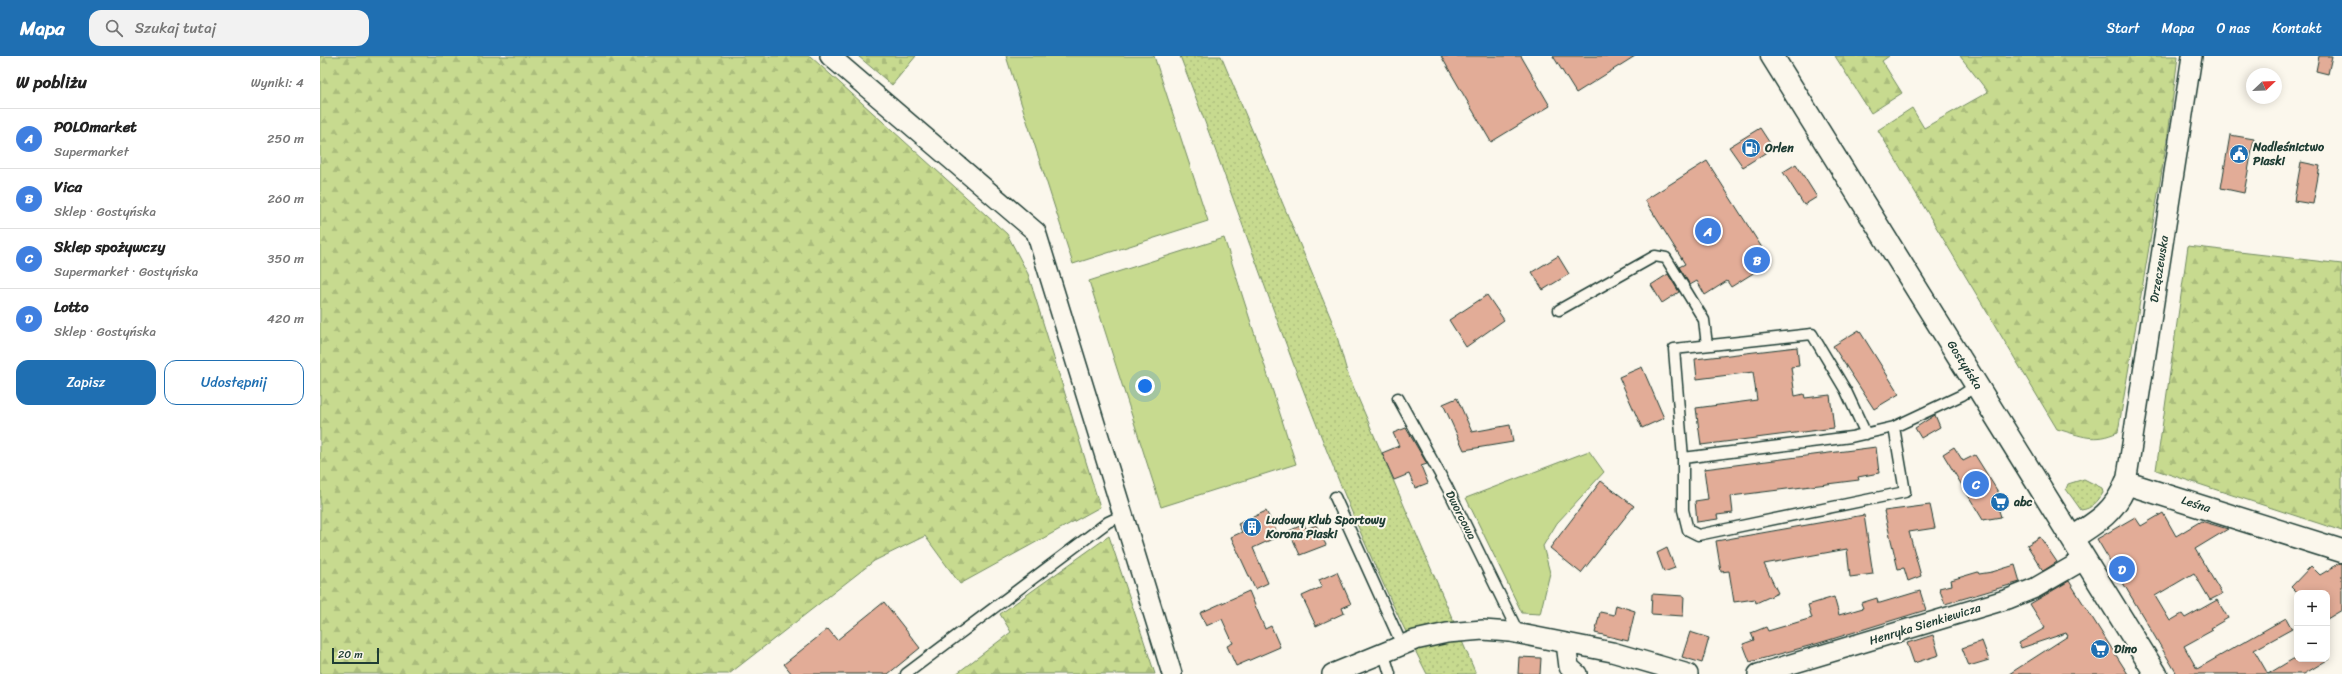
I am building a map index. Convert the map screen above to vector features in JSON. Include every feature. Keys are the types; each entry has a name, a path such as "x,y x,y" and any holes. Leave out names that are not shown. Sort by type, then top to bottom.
{"street":[{"path":"830,56 1036,232 1172,674"},
{"name":"Gostyńska","path":"1772,56 2156,674"},
{"name":"Drzęczewska","path":"2126,483 2192,56"},
{"path":"2072,538 2106,515 2119,498 2126,483"},
{"name":"Leśna","path":"2126,483 2342,551"},
{"name":"Henryka Sienkiewicza","path":"1758,674 2008,599 2040,586 2085,559"},
{"path":"1332,674 1383,651 1402,645 1447,633 1483,630 1520,634 1612,652 1688,674"},
{"path":"1566,644 1569,667 1577,674"}],"lane":[{"path":"1559,310 1655,256 1666,258 1704,320 1707,345"},
{"path":"1866,434 1846,391 1812,334 1674,349 1683,458 1683,510 1688,530 1698,535 1906,492 1894,427"},
{"path":"1683,458 1866,434 1894,427 1962,395 1977,385"},
{"name":"Dworcowa","path":"1398,398 1447,487 1520,634"},
{"path":"1335,497 1402,645"},
{"path":"906,674 1108,522 1123,515"},
{"path":"1383,651 1390,674"}],"green space":[{"path":"320,56 810,56 1007,234 1028,274 1100,507 960,584 925,536 874,561 729,674 320,674"},
{"path":"858,56 916,56 892,85"},
{"path":"1006,56 1154,56 1208,221 1073,264"},
{"path":"1180,56 1221,56 1334,326 1347,372 1476,674 1427,674 1390,599 1325,446 1295,369"},
{"path":"1835,56 1889,56 1882,61 1902,93 1871,113"},
{"path":"1960,56 2178,56 2169,128 2118,432 2095,438 2081,436 2057,429 1878,130 1912,108 1924,128 1988,92"},
{"path":"1224,238 1296,464 1161,507 1089,281"},
{"path":"2188,246 2342,264 2342,531 2156,470"},
{"path":"1589,451 1604,472 1557,523 1543,546 1550,573 1540,614 1522,613 1466,498"},
{"path":"2084,479 2102,488 2103,493 2097,502 2088,508 2081,510 2066,489 2068,484"},
{"path":"1109,536 1155,674 956,674 1011,632 1000,614"}],"building":[{"path":"1441,56 1521,56 1550,106 1491,142"},
{"path":"1553,56 1635,56 1576,93"},
{"path":"2319,56 2332,56 2328,74 2316,71"},
{"name":"Orlen","path":"1760,128 1773,148 1743,167 1729,147"},
{"name":"Nadleśnictwo Piaski","path":"2230,135 2254,139 2244,193 2221,188"},
{"path":"1707,161 1771,262 1731,287 1727,281 1705,295 1697,281 1690,285 1679,267 1685,264 1645,200"},
{"path":"2301,162 2320,166 2313,204 2294,201"},
{"path":"1796,164 1817,197 1804,205 1783,172"},
{"path":"1558,256 1569,274 1543,290 1532,272"},
{"path":"1668,274 1679,292 1662,303 1651,285"},
{"path":"1487,295 1504,320 1466,347 1449,320"},
{"path":"1859,330 1899,394 1874,409 1833,346"},
{"path":"1797,347 1799,366 1791,367 1795,396 1804,394 1805,398 1830,395 1834,428 1701,445 1696,408 1757,400 1753,372 1697,379 1695,359"},
{"path":"1642,367 1664,418 1642,428 1619,377"},
{"path":"1457,398 1472,432 1510,425 1513,442 1464,450 1443,404"},
{"path":"1935,415 1940,427 1921,438 1915,428"},
{"path":"1406,428 1427,464 1421,466 1428,483 1415,488 1409,474 1394,480 1382,453 1399,446 1393,433"},
{"path":"1876,447 1879,473 1858,477 1859,480 1731,496 1733,513 1717,515 1718,519 1697,522 1695,501 1708,499 1704,469"},
{"path":"1954,447 1963,461 1975,455 2000,495 1995,498 2001,517 1983,520 1943,454"},
{"path":"1601,481 1634,506 1581,573 1550,548"},
{"path":"1930,505 1935,528 1909,532 1921,576 1908,581 1904,568 1898,569 1884,511"},
{"path":"1266,511 1279,536 1253,548 1268,583 1255,589 1231,537 1242,532 1238,524"},
{"path":"2163,513 2176,536 2201,521 2228,529 2195,549 2222,594 2210,600 2194,573 2155,596 2170,621 2182,614 2185,618 2217,600 2228,618 2211,628 2213,630 2184,646 2197,669 2286,618 2292,629 2254,650 2268,674 2177,674 2097,539 2135,517 2141,526"},
{"path":"1864,515 1873,574 1850,577 1847,549 1764,564 1778,593 1756,603 1755,599 1734,602 1729,571 1721,572 1716,541"},
{"path":"1304,524 1306,529 1316,525 1326,545 1300,555 1289,531"},
{"path":"2040,537 2057,562 2043,571 2027,545"},
{"path":"1667,548 1675,568 1664,572 1657,553"},
{"path":"2342,563 2342,610 2330,617 2330,590 2294,590 2291,587 2311,566 2320,575"},
{"path":"2015,565 2020,582 1945,604 1939,588 1952,585 1951,580 1978,572 1979,574 1992,572"},
{"path":"1337,572 1351,604 1342,608 1344,613 1316,626 1302,596 1322,587 1319,580"},
{"path":"2069,581 2128,674 2009,674 2068,636 2066,633 2021,648 2019,643 2045,628 2030,604"},
{"path":"1249,591 1265,629 1271,626 1280,647 1236,666 1227,646 1233,643 1222,619 1206,626 1200,613"},
{"path":"1920,591 1926,610 1816,644 1750,662 1743,644 1754,640 1751,633 1766,627 1768,631 1812,618 1808,605 1834,597 1839,615 1863,608 1861,603 1877,598 1878,603 1880,603"},
{"path":"1652,594 1684,596 1683,616 1651,614"},
{"path":"884,602 920,648 888,674 792,674 784,664 828,629 837,640"},
{"path":"1616,605 1635,611 1628,641 1595,633 1600,612 1614,615"},
{"path":"1690,632 1709,638 1702,663 1682,657"},
{"path":"1933,635 1939,655 1914,663 1907,643"},
{"path":"1982,641 1989,660 1969,666 1962,648"},
{"path":"1519,657 1541,658 1540,674 1518,674"},
{"path":"2293,659 2294,662 2324,662 2304,674 2268,674"}],"place":[{"name":"Orlen","path":"1751,148"},
{"name":"Nadleśnictwo Piaski","path":"2239,154"},
{"name":"POLOmarket","path":"1708,231"},
{"name":"Vica","path":"1757,260"},
{"name":"Sklep spożywczy","path":"1976,484"},
{"name":"abc","path":"2000,502"},
{"name":"Ludowy Klub Sportowy Korona Piaski","path":"1252,527"},
{"name":"Lotto","path":"2122,569"},
{"name":"Dino","path":"2100,649"}]}
